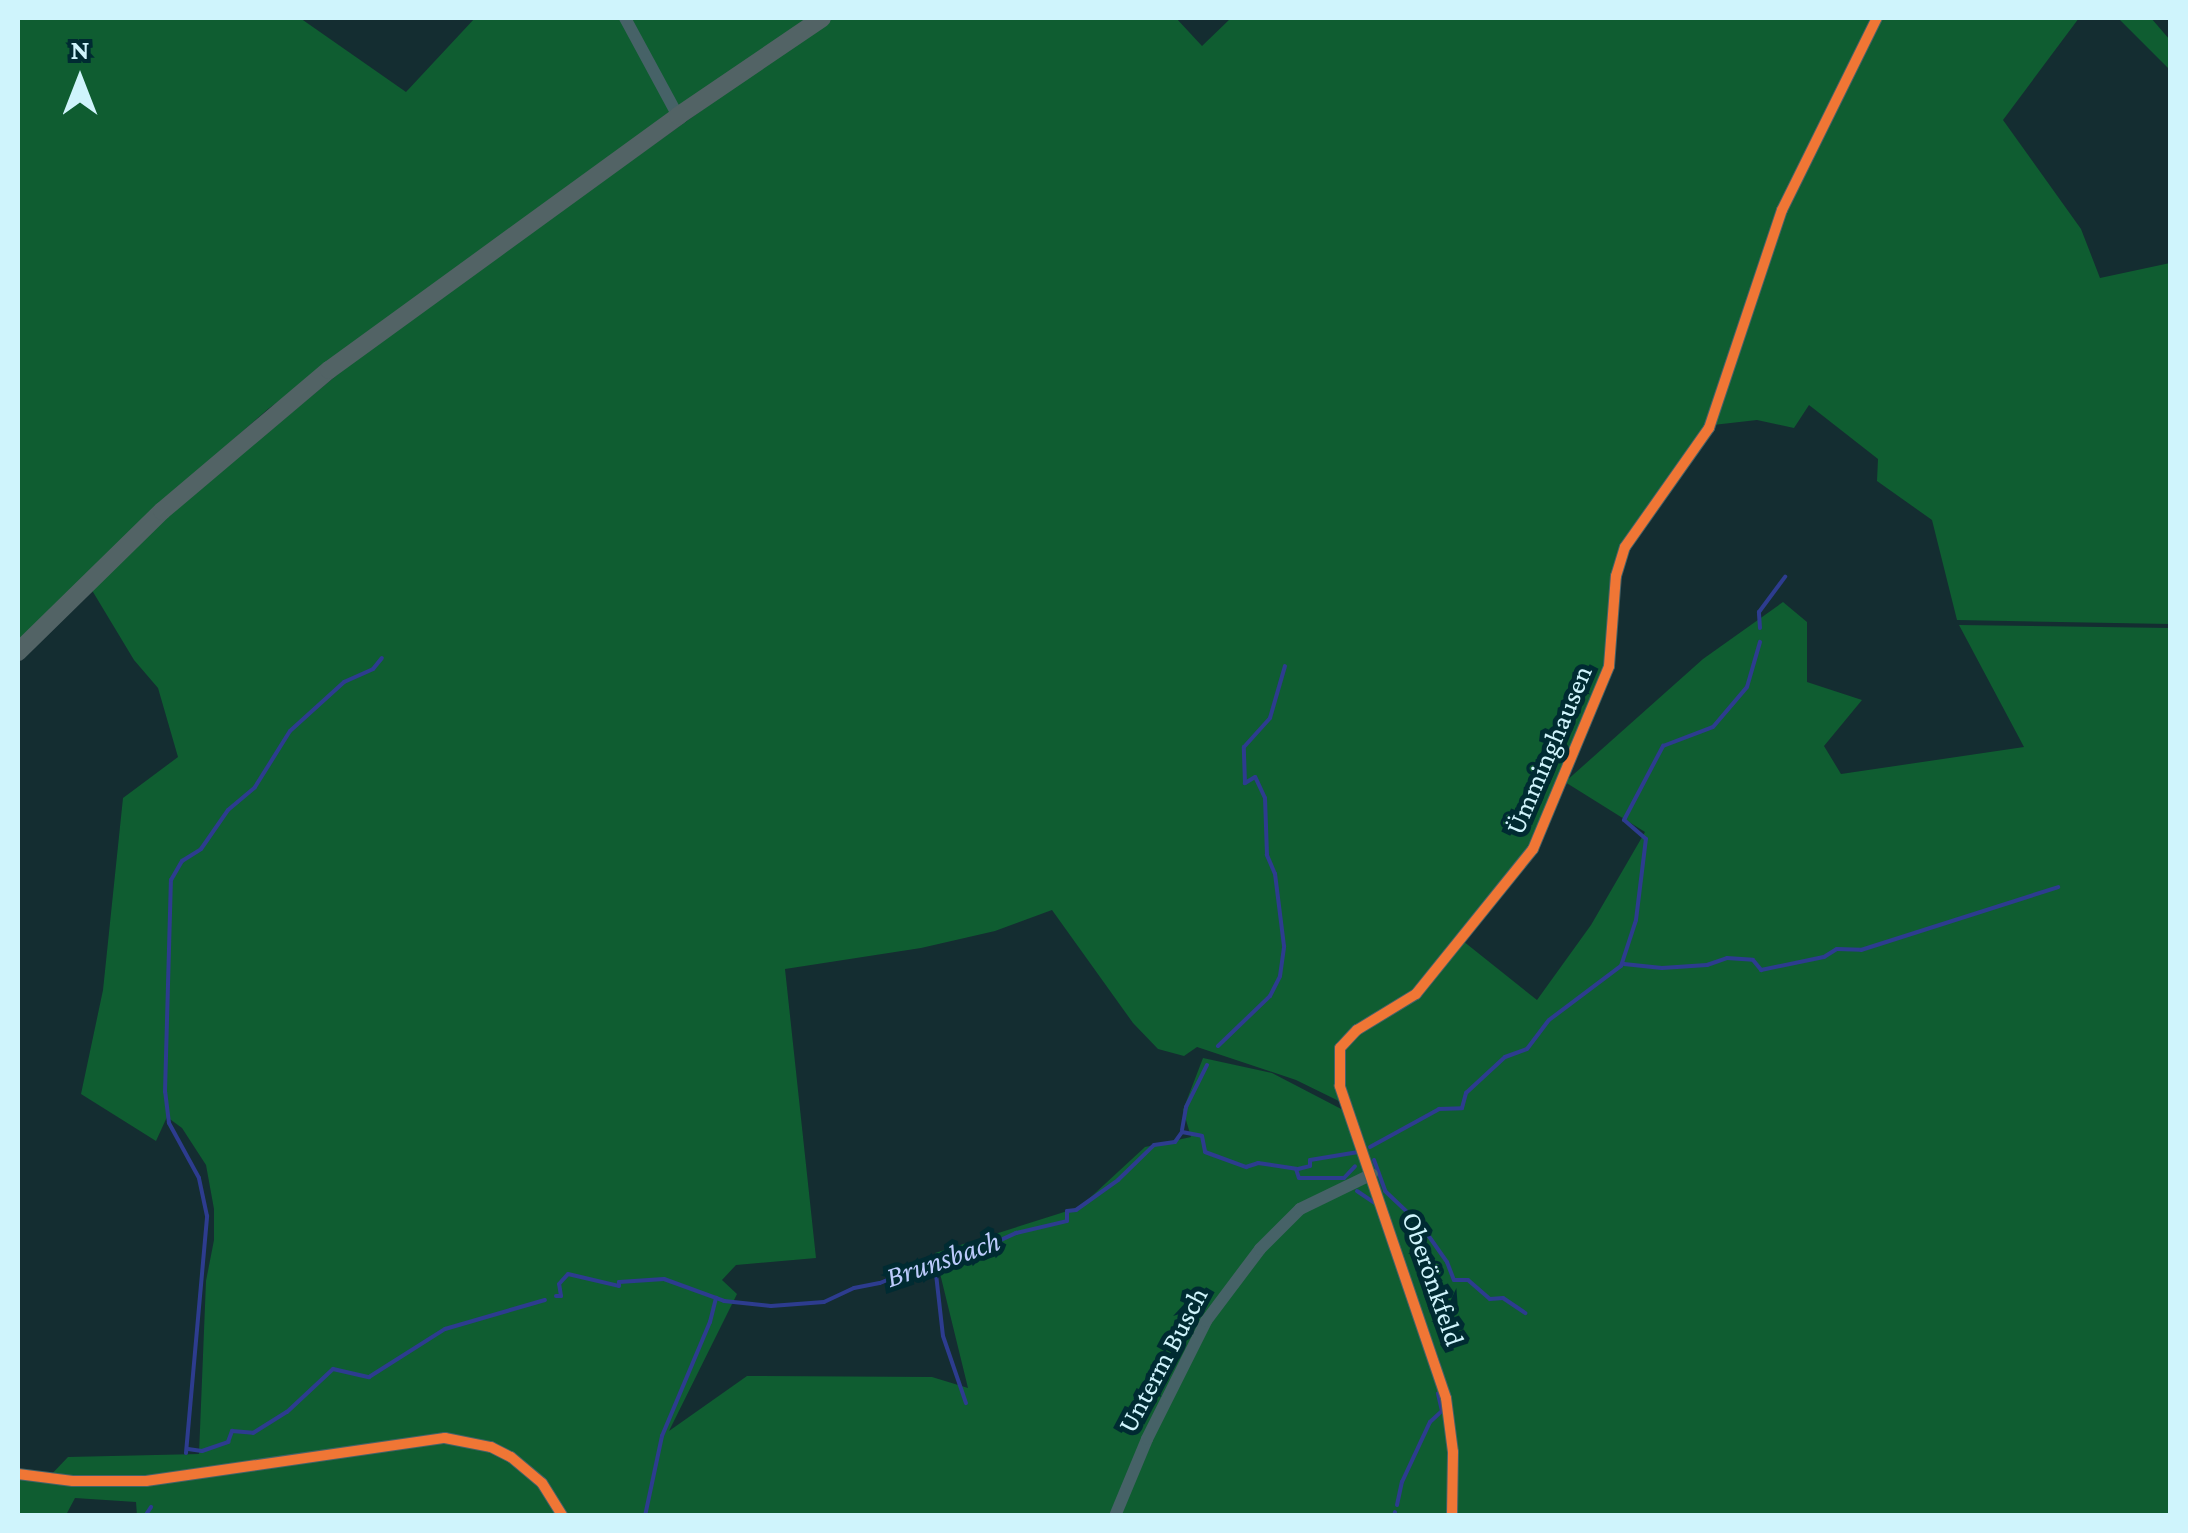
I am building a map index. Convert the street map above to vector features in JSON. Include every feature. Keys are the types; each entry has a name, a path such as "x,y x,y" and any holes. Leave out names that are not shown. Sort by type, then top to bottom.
{"main road":[{"path":"18,652 162,511 330,370 678,116 822,18"}],"street":[{"path":"624,18 678,116"},
{"name":"Ümminghausen","path":"1338,1063 1344,1040 1416,994 1533,850 1610,666 1616,576 1625,546 1709,428 1782,210 1877,18"},
{"name":"Oberönkfeld","path":"1338,1063 1340,1086 1446,1398 1454,1452 1452,1516"},
{"name":"Unterm Busch","path":"1115,1516 1147,1439 1206,1321 1260,1249 1300,1209 1372,1174"},
{"path":"18,1474 73,1482 146,1481 258,1467 401,1441 445,1438 490,1447 511,1457 542,1483 562,1516"}],"green space":[{"path":"18,18 300,18 406,92 475,18 808,18 268,409 141,521 18,641"},
{"path":"825,18 1176,18 1202,46 1231,18 2079,18 2003,120 2081,229 2100,278 2170,263 2170,624 1957,620 1932,520 1877,481 1878,459 1809,405 1794,428 1757,420 1713,425 1719,402 1703,439 1625,547 1616,576 1609,666 1541,833 1509,882 1450,954 1463,941 1537,1000 1591,925 1645,832 1565,782 1703,659 1783,602 1807,622 1807,682 1862,700 1824,746 1841,774 2024,747 1959,625 2170,628 2170,1515 1456,1515 1454,1424 1440,1362 1342,1085 1343,1043 1338,1047 1337,1075 1349,1106 1296,1080 1197,1047 1184,1056 1158,1049 1133,1023 1052,910 995,931 921,948 785,969 816,1258 736,1265 722,1280 737,1294 669,1431 747,1376 932,1377 968,1388 935,1253 1080,1207 1145,1147 1191,1137 1183,1110 1203,1058 1272,1073 1347,1112 1368,1173 1299,1205 1259,1244 1203,1319 1112,1515 137,1516 136,1502 75,1498 66,1515 18,1516 18,1474 47,1479 68,1457 199,1454 206,1281 214,1240 214,1209 206,1165 182,1128 167,1117 156,1141 81,1094 103,990 123,798 178,757 158,688 134,660 90,587 177,507 377,342 827,21"},
{"path":"2118,18 2151,18 2170,40 2170,70"},
{"path":"1372,1174 1446,1398 1452,1515 1115,1515 1206,1321 1300,1209"}],"waterway":[{"path":"1760,628 1759,612 1785,577"},
{"path":"1370,1147 1439,1109 1462,1108 1466,1093 1505,1057 1527,1049 1549,1020 1621,966 1636,920 1646,839 1624,820 1663,746 1713,727 1747,687 1760,642"},
{"path":"186,1453 207,1216 199,1178 169,1123 165,1092 171,880 182,861 201,849 228,810 255,787 290,731 344,682 373,669 382,658"},
{"path":"1218,1046 1270,996 1280,976 1284,946 1275,874 1267,855 1265,798 1255,777 1245,783 1244,747 1270,718 1285,666"},
{"path":"1624,964 1662,968 1707,965 1727,958 1753,960 1761,970 1824,957 1837,949 1861,950 2058,887"},
{"path":"1182,1130 1186,1107 1207,1065"},
{"name":"Brunsbach","path":"556,1296 561,1296 559,1284 568,1274 619,1286 619,1282 664,1279 724,1301 771,1306 824,1302 931,1262 935,1265 959,1251 968,1255 1016,1233 1067,1221 1067,1211 1076,1210 1118,1180 1154,1145 1175,1142 1182,1132 1202,1136 1205,1152 1246,1167 1258,1163 1298,1169 1310,1166 1310,1160 1358,1152"},
{"path":"1374,1160 1385,1191 1421,1225 1447,1262 1454,1280 1468,1280 1490,1299 1503,1298 1525,1313"},
{"path":"1296,1169 1299,1178 1344,1178 1355,1166"},
{"path":"1357,1191 1375,1203"},
{"path":"935,1265 943,1336 966,1403"},
{"path":"645,1516 662,1436 710,1322 716,1298"},
{"name":"Brunsbach","path":"188,1449 202,1451 228,1442 232,1431 253,1433 287,1412 333,1369 369,1377 445,1329 545,1300"},
{"path":"1397,1505 1402,1482 1430,1422 1442,1411 1438,1393"},
{"path":"145,1516 151,1507"},
{"path":"1394,1516 1395,1512"}],"cycle path":[{"path":"1452,1516 1453,1452 1446,1398 1340,1086 1340,1048 1357,1030 1416,994 1533,849 1609,666 1616,576 1625,547 1709,428 1782,210 1877,18"},
{"path":"18,1474 73,1481 146,1481 445,1438 491,1447 511,1457 542,1483 563,1516"}]}
